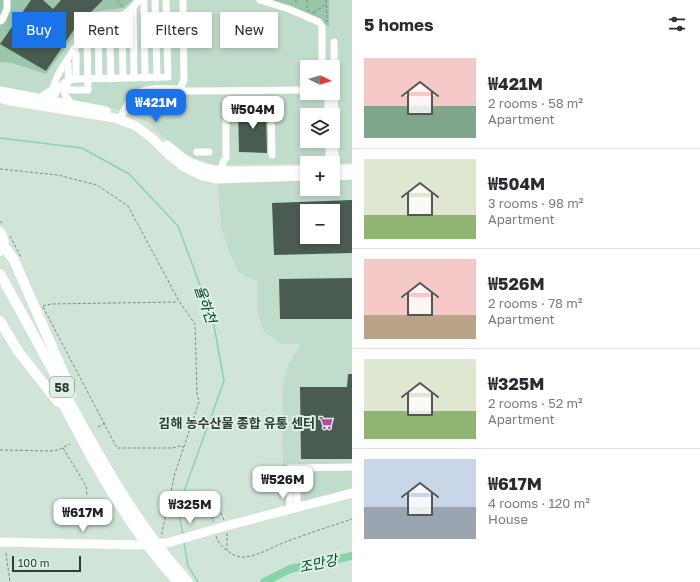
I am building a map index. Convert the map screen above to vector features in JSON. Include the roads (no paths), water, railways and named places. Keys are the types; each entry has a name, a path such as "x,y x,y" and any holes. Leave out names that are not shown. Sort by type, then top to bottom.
{"highway":[{"path":"0,232 4,240 1,249 9,252 14,260 66,379 74,417"},
{"name":"58","path":"0,274 74,417"},
{"name":"58","path":"0,286 149,548 178,582"},
{"path":"0,321 18,351 74,417"},
{"name":"58","path":"123,502 188,582"}],"main road":[{"path":"0,91 38,99 53,98 73,105 122,114 144,127 184,159 201,167 226,170 300,170"},
{"path":"0,98 53,98 136,126 184,167 200,175 217,179 300,176"},
{"path":"340,170 352,169"},
{"path":"340,172 352,175"},
{"path":"0,542 137,545 163,543 352,493"}],"street":[{"path":"0,21 2,20 6,9 7,0"},
{"path":"127,12 138,0"},
{"path":"144,0 145,78"},
{"path":"155,0 156,78"},
{"path":"53,98 60,85 68,80 168,77 166,0"},
{"path":"180,89 184,80 183,0"},
{"path":"262,1 300,13 319,22 322,26 322,60"},
{"path":"334,42 334,156"},
{"path":"71,90 88,90 87,48"},
{"path":"98,48 99,79"},
{"path":"110,48 111,78"},
{"path":"123,78 125,48"},
{"path":"131,48 134,78"},
{"path":"53,98 58,75 74,49"},
{"path":"74,49 76,54 76,79"},
{"path":"66,63 68,64 68,80 64,90 65,96 73,105"},
{"path":"122,114 132,97 149,89 180,89 184,91 300,90"},
{"path":"226,102 226,158 229,163 226,170"},
{"path":"271,102 272,155"},
{"path":"328,102 328,108"},
{"path":"329,148 329,154"},
{"path":"197,152 209,152"},
{"path":"294,508 297,468 352,467"}],"waterway":[{"name":"율하천","path":"0,138 82,148 129,174 178,226 213,320 224,381 178,508 183,535"},
{"name":"율하천","path":"184,542 188,566 198,582"},
{"name":"조만강","path":"264,582 290,569 352,556"}],"place":[{"name":"김해 농수산물 종합 유통 센터","path":"326,423"}]}
